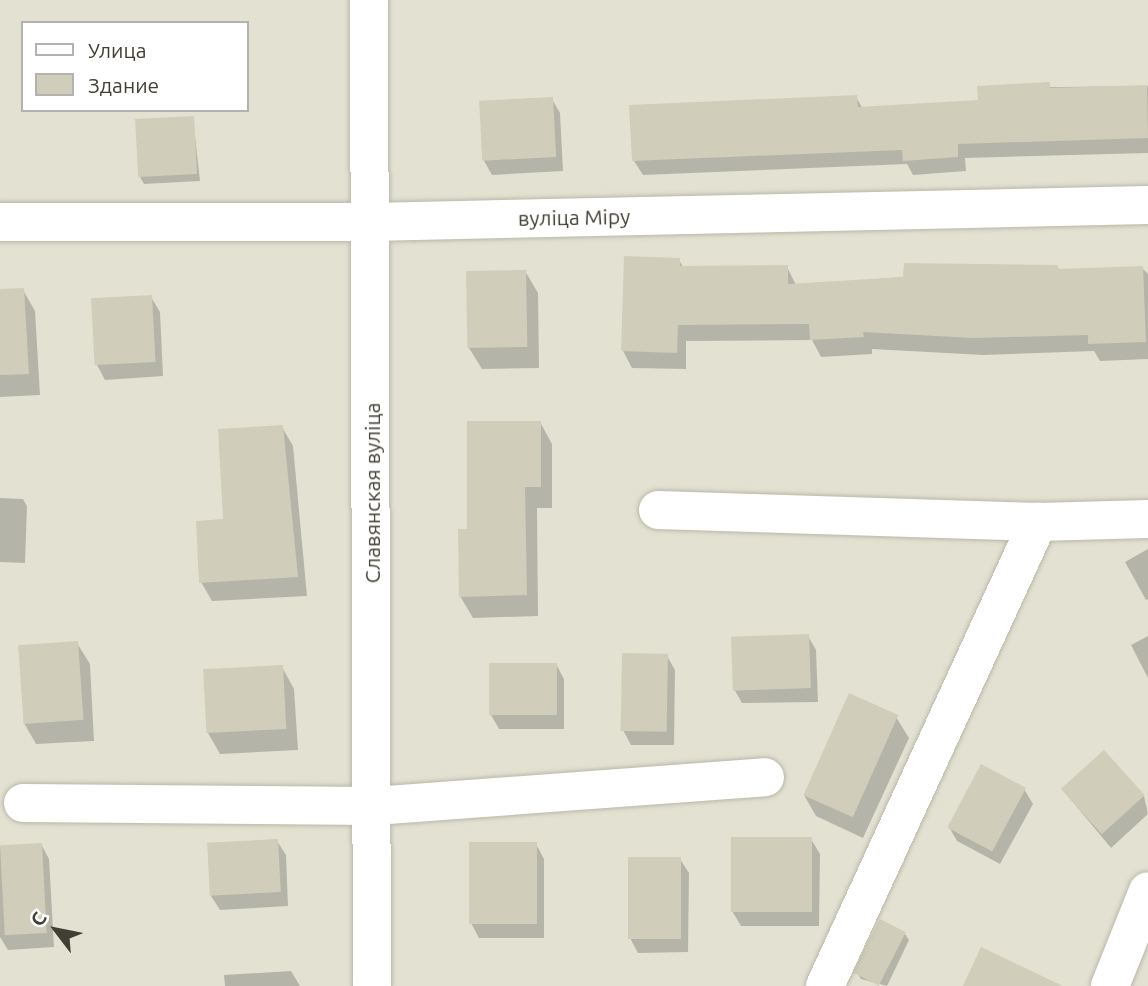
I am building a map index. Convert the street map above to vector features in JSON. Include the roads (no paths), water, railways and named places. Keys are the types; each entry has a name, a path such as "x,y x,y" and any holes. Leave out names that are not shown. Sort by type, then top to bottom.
{"street":[{"name":"Славянская вуліца","path":"369,0 374,806 372,986"},
{"name":"вуліца Міру","path":"0,222 370,222 1148,205"},
{"path":"658,510 1038,522 1148,519"},
{"path":"825,986 1038,522"},
{"path":"23,803 374,806 765,777"},
{"path":"1110,986 1148,891"}]}
